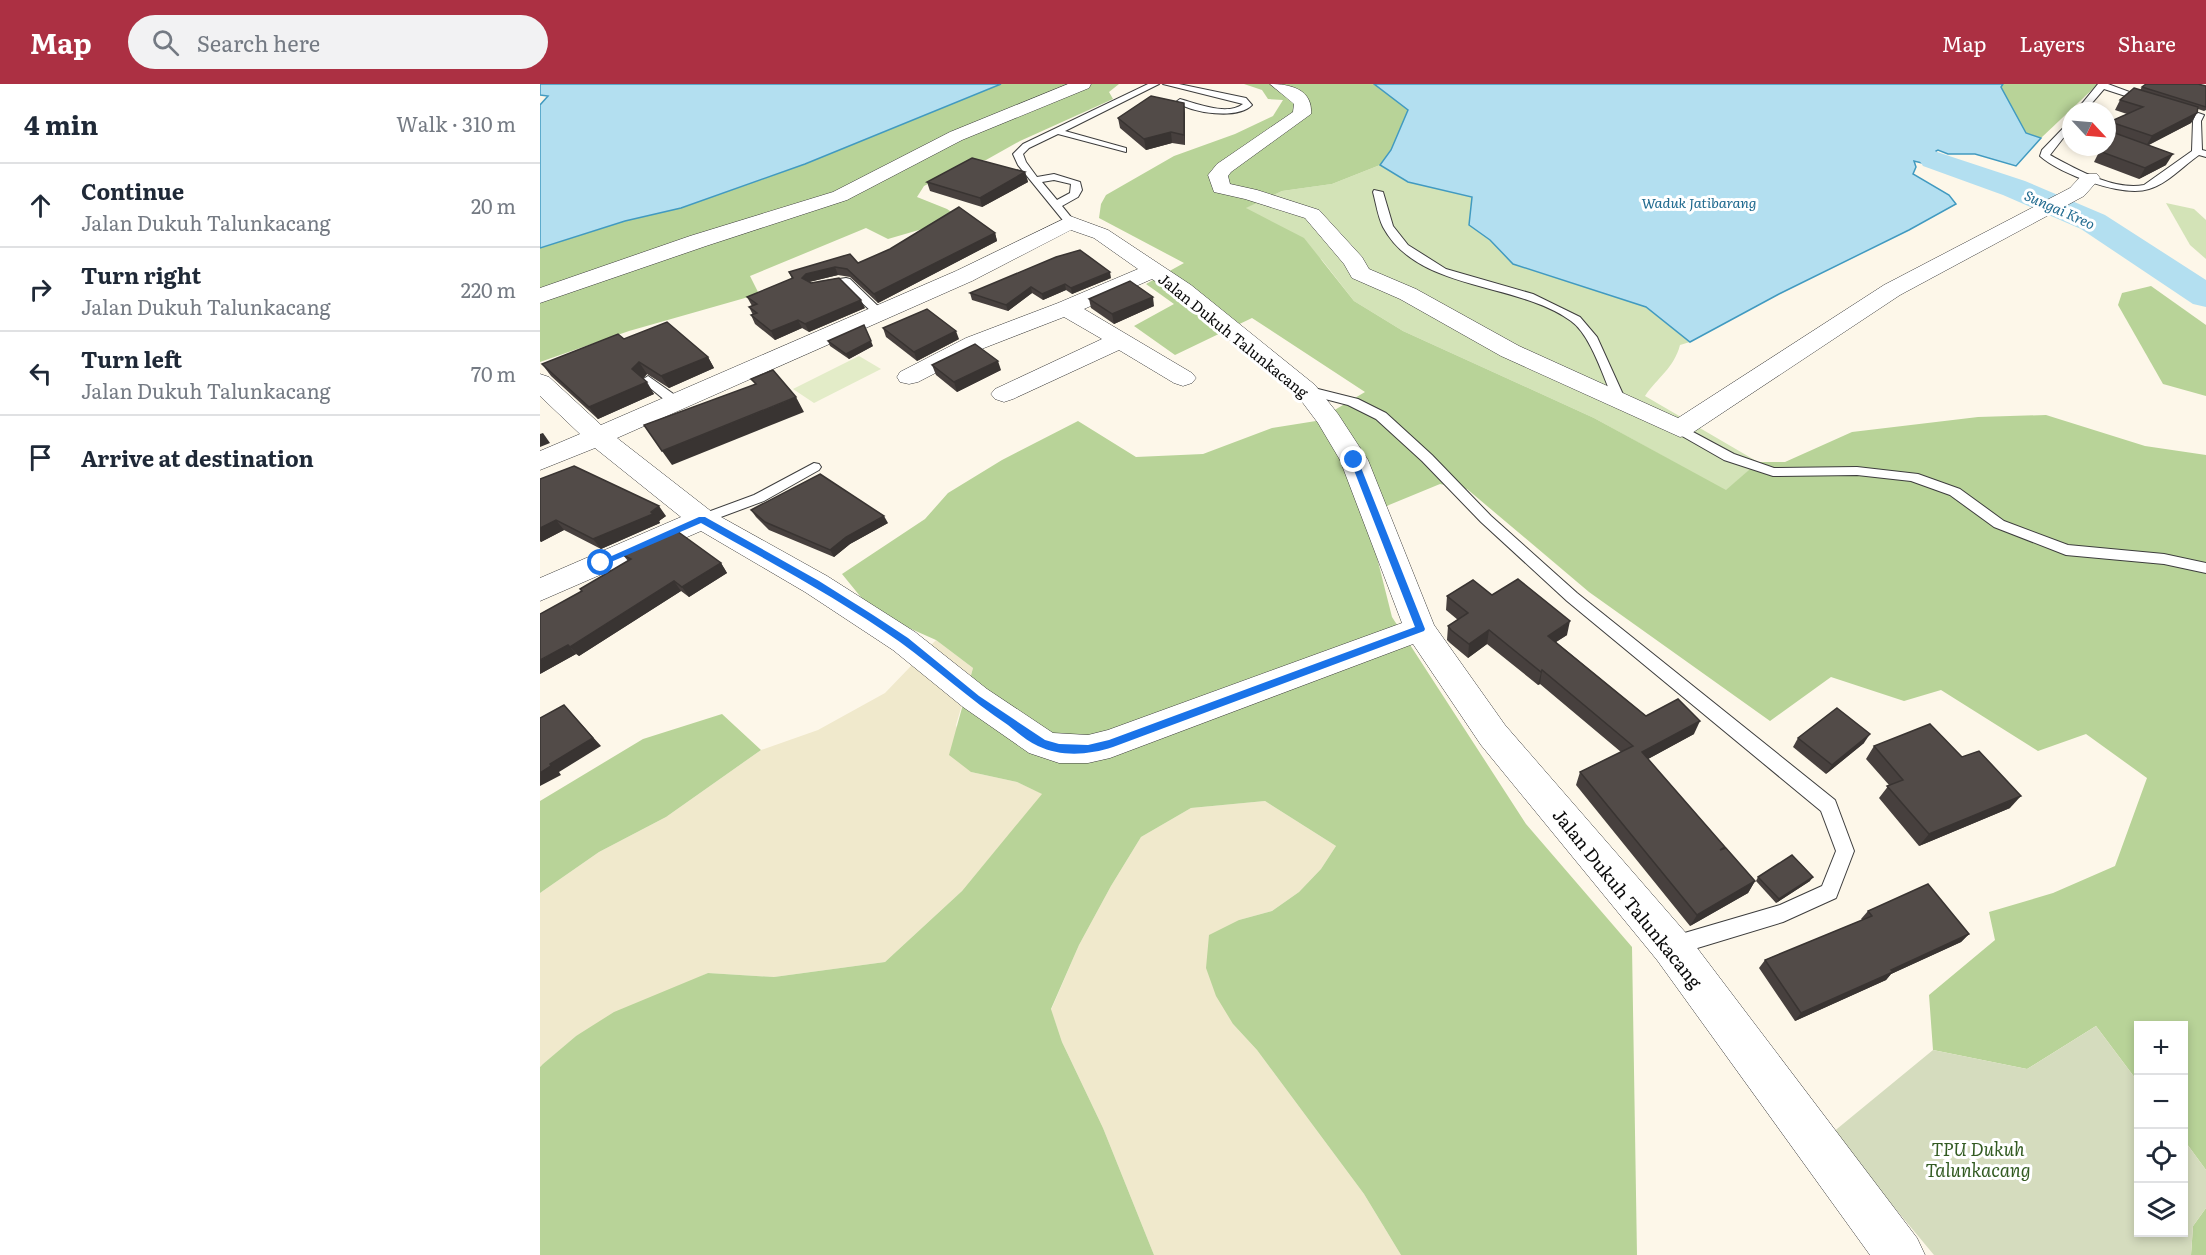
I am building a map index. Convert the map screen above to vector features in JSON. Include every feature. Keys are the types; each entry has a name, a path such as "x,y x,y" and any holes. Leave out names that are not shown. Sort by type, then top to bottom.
{"street":[{"path":"540,296 698,241 840,196 956,136 1083,84"},
{"path":"1278,84 1303,102 1302,114 1224,168 1218,176 1221,188 1271,200 1312,214 1354,262 1360,273 1408,294 1510,351 1683,427 1892,290 2083,185"},
{"path":"540,461 964,276 1063,214"},
{"name":"Jalan Dukuh Talunkacang","path":"1063,214 1101,234 1183,290 1306,390 1329,420 1354,460 1420,629 1493,735 1671,946 1900,1255"},
{"name":"Jalan Dukuh Talunkacang","path":"909,377 975,343 1066,308 1154,270"},
{"path":"1066,308 1183,378"},
{"path":"1004,394 1120,340"},
{"path":"540,382 598,437 702,519 816,584 904,640 975,698 1041,743 1059,748 1088,749 1110,744 1420,629"},
{"path":"540,590 702,519"}],"lane":[{"path":"1034,180 1054,177 1075,182 1077,190 1063,214 1034,180 1021,163 1018,154 1026,146 1057,130 1155,84"},
{"path":"1167,84 1246,101 1248,105 1239,111 1228,111 1180,102"},
{"path":"2088,102 2103,85 2157,103"},
{"path":"2062,133 2044,152 2045,156 2083,185 2140,189 2201,153 2197,121 2203,114 2168,106"},
{"path":"1057,130 1123,150"},
{"path":"2169,160 2180,164"},
{"path":"1378,192 1388,226 1404,247 1442,271 1529,296 1576,319 1592,337 1620,401"},
{"path":"814,286 839,280 846,281 878,312"},
{"path":"648,380 677,403"},
{"path":"1306,390 1353,402 1381,416 1427,458 1486,519 1572,597 1829,806 1845,851 1829,892 1783,914 1671,946"},
{"path":"1683,427 1729,457 1773,472 1857,471 1912,477 1955,492 1999,524 2066,550 2164,560 2206,568"},
{"path":"702,519 759,498 814,467"}],"shaded area":[{"path":"936,640 973,668 956,725 971,772 1017,782 1043,794 962,891 885,962 774,977 708,973 576,1036 540,1067 540,893 599,852 666,817 761,750 818,730 885,693"},
{"path":"1265,801 1336,846 1321,869 1299,892 1272,911 1239,920 1233,1024 1257,1050 1364,1194 1401,1255 1154,1255 1103,1128 1062,1042 1051,1010 1079,945 1141,837 1191,808"}],"green space":[{"path":"1001,84 1119,84 1109,92 1113,99 1020,141 986,160 972,161 924,186 917,197 947,209 960,218 888,239 866,228 750,276 759,294 629,331 540,362 540,248 625,221 681,208 805,164"},
{"path":"1244,84 1374,84 1409,110 1391,150 1380,165 1332,184 1282,191 1246,208 1304,238 1354,301 1403,331 1594,418 1726,490 1758,462 1785,462 1852,432 1978,417 2046,415 2145,446 2206,455 2206,1170 2188,1145 2188,1021 2134,1021 2134,1077 2096,1026 2027,1069 1933,1050 1929,995 1995,940 1989,912 2053,893 2115,866 2147,778 2086,734 2038,751 1941,690 1904,701 1831,677 1770,721 1589,592 1467,489 1440,484 1389,505 1367,518 1392,617 1526,824 1632,947 1637,1255 1401,1255 1364,1194 1257,1050 1233,1024 1216,996 1206,968 1209,935 1239,920 1272,911 1299,892 1321,869 1336,846 1265,801 1191,808 1141,837 1079,945 1051,1009 1062,1042 1103,1128 1154,1255 540,1255 540,1067 543,1064 576,1036 614,1012 708,973 774,977 885,962 962,891 1042,794 1017,782 971,772 949,755 973,668 936,640 873,612 842,574 925,519 948,493 1002,460 1078,421 1136,457 1203,454 1272,428 1316,421 1365,392 1252,318 1175,355 1134,326 1174,304 1146,284 1184,263 1099,218 1101,204 1106,195 1174,156 1235,134 1273,116 1283,100 1268,99 1262,90"},
{"path":"2003,84 2098,84 2079,102 2062,102 2062,118 2041,138 2026,134 2001,87"},
{"path":"1380,165 1408,182 1473,197 1469,225 1490,240 1513,264 1646,307 1690,342 1680,345 1670,366 1645,396 1758,462 1726,491 1594,418 1403,331 1354,301 1322,260 1245,208 1282,191 1332,184"},
{"path":"2166,203 2194,209 2206,220 2206,259 2190,245"},
{"path":"2151,286 2206,325 2206,396 2163,384 2118,305 2122,293"},
{"path":"859,356 881,369 814,403 793,389"},
{"path":"722,714 761,750 666,817 599,852 540,893 540,801 643,739"},
{"name":"TPU Dukuh Talunkacang","path":"2096,1026 2134,1077 2134,1237 2188,1237 2188,1145 2206,1170 2206,1208 2193,1226 2191,1255 1934,1255 1832,1133 1933,1050 2027,1069"},
{"path":"2206,1208 2206,1255 2191,1255 2193,1226"}],"water":[{"path":"540,84 1001,84 805,164 681,208 625,221 540,248 540,105 548,96 540,95"},
{"name":"Waduk Jatibarang","path":"1374,84 2003,84 2001,87 2026,133 2041,138 2016,166 1975,154 1948,154 1938,150 1936,155 1941,158 1926,164 1914,161 1916,167 1913,174 1949,195 1956,204 1690,342 1646,307 1513,264 1490,240 1469,225 1472,197 1408,182 1380,165 1391,150 1408,110"}],"building":[{"path":"2146,84 2206,86 2206,107 2142,87"},
{"path":"2134,88 2198,107 2197,113 2152,136 2116,124 2116,119 2143,107 2120,100"},
{"path":"1151,96 1184,103 1184,135 1171,132 1144,139 1118,118"},
{"path":"2116,133 2173,154 2145,168 2113,156 2116,156"},
{"path":"972,158 1025,172 980,198 927,182"},
{"path":"959,207 995,233 874,294 847,269 835,267 806,274 802,278 811,283 839,278 861,300 805,324 798,320 771,331 751,315 757,313 749,307 757,304 747,297 793,278 789,272 850,254 858,263 890,249"},
{"path":"1080,250 1110,272 1071,288 1065,284 1042,294 1031,287 1006,305 970,293 1056,257"},
{"path":"1130,281 1153,297 1112,314 1089,299"},
{"path":"927,309 956,331 914,352 883,328"},
{"path":"667,322 708,357 661,376 639,362 632,369 647,382 589,407 542,364 618,334 624,339"},
{"path":"864,325 871,341 846,354 828,341"},
{"path":"975,344 998,361 954,382 932,365"},
{"path":"773,370 796,397 662,451 644,425 756,384 751,379"},
{"path":"574,466 659,506 651,512 653,514 593,539 556,520 540,528 540,479"},
{"path":"820,474 884,516 846,537 830,550 765,522 751,510"},
{"path":"677,531 721,563 682,587 674,581 570,647 568,645 540,660 540,614 582,591 580,589 631,559 623,555"},
{"path":"1518,579 1570,621 1548,636 1646,716 1678,699 1700,721 1642,752 1725,847 1720,850 1726,848 1755,881 1697,915 1580,772 1633,746 1542,670 1541,672 1489,630 1469,644 1448,626 1468,613 1447,596 1473,580 1492,595"},
{"path":"564,705 593,738 550,764 551,766 540,773 540,718"},
{"path":"1837,708 1870,734 1832,765 1798,738"},
{"path":"1930,724 1962,757 1979,751 2021,796 1929,834 1887,786 1903,780 1874,746"},
{"path":"1792,855 1813,877 1779,899 1758,877"},
{"path":"1928,884 1969,934 1891,970 1893,972 1801,1013 1765,960 1872,916 1868,911"}],"waterway":[{"name":"Sungai Kreo","path":"1934,160 2014,188 2093,222 2206,296"}],"route":[{"path":"601,563 702,519 816,584 904,640 975,698 1041,743 1059,748 1088,749 1110,744 1420,629 1354,460"}]}
